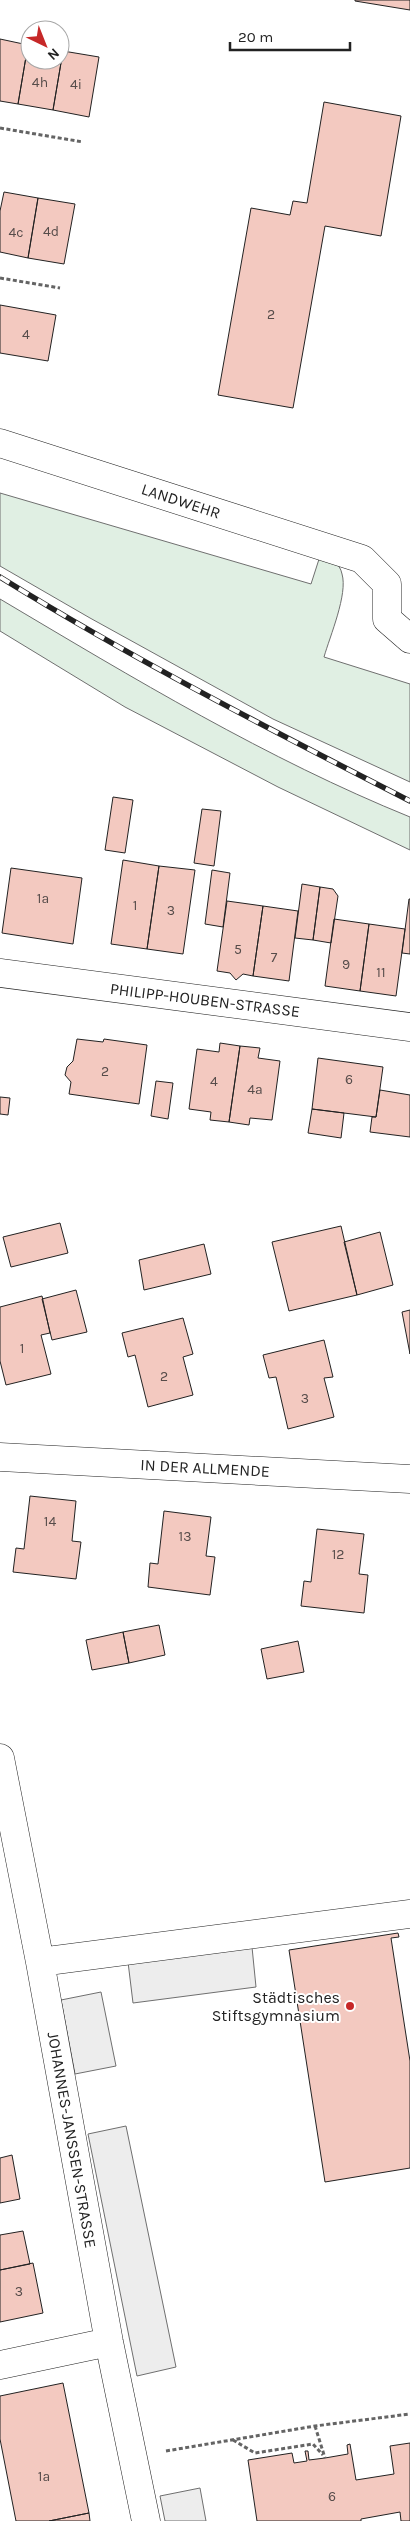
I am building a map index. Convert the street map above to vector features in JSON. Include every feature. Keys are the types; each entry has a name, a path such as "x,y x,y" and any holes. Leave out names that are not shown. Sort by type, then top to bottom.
{"street":[{"name":"LANDWEHR","path":"0,443 362,559 387,584 387,619 410,639"},
{"name":"PHILIPP-HOUBEN-STRASSE","path":"0,973 410,1027"},
{"name":"IN DER ALLMENDE","path":"0,1457 410,1479"},
{"name":"JOHANNES-JANSSEN-STRASSE","path":"0,1758 40,1962 109,2342 146,2521"},
{"path":"40,1962 410,1914"},
{"path":"0,2365 109,2342"}],"path":[{"path":"0,128 82,142"},
{"path":"0,278 60,288"},
{"path":"133,2457 315,2426 410,2414"},
{"path":"233,2439 254,2453 313,2444 324,2456 315,2426"}],"green space":[{"path":"0,493 311,584 321,553 331,559 341,570 343,592 338,615 324,657 410,684 410,782 273,719 0,566"},
{"path":"0,599 201,716 304,770 410,817 410,850 278,787 125,707 0,631"}],"shaded area":[{"path":"252,1947 256,1987 133,2003 128,1962"},
{"path":"101,1992 116,2066 75,2074 61,2000"},
{"path":"126,2126 176,2367 137,2376 88,2134"},
{"path":"200,2488 206,2521 165,2521 160,2496"}],"building":[{"path":"355,0 410,0 410,10 355,1"},
{"path":"0,39 20,43 20,70 24,70 18,104 0,101"},
{"path":"70,52 99,57 89,117 53,110 60,70 70,70"},
{"path":"24,70 60,70 53,110 18,104"},
{"path":"324,102 401,116 381,236 325,226 293,408 218,395 251,208 290,215 293,201 307,203"},
{"path":"4,192 38,198 28,258 0,252 0,211"},
{"path":"38,198 75,204 64,264 28,258"},
{"path":"0,305 56,315 48,361 0,353"},
{"path":"113,797 133,800 125,853 105,850"},
{"path":"202,809 221,811 214,866 194,863"},
{"path":"123,860 159,866 147,949 111,944"},
{"path":"159,866 195,870 183,954 147,949"},
{"path":"11,868 82,878 73,944 2,933"},
{"path":"212,870 230,873 223,927 205,924"},
{"path":"302,884 320,887 313,940 295,938"},
{"path":"320,887 333,889 338,896 331,943 313,940"},
{"path":"410,899 410,954 402,953"},
{"path":"227,901 263,906 253,976 243,974 236,980 230,973 217,971"},
{"path":"263,906 298,911 289,981 253,976"},
{"path":"334,919 369,924 360,991 325,986"},
{"path":"369,924 405,929 396,996 360,991"},
{"path":"77,1039 103,1042 104,1039 147,1045 139,1104 69,1094 71,1082 65,1075 67,1067 73,1061"},
{"path":"220,1043 240,1046 229,1122 210,1120 211,1112 189,1109 197,1049 219,1052"},
{"path":"240,1046 260,1048 258,1058 280,1061 272,1120 250,1118 249,1125 229,1122"},
{"path":"318,1058 383,1067 376,1117 312,1109"},
{"path":"156,1081 173,1083 168,1119 151,1116"},
{"path":"380,1090 410,1095 410,1137 370,1132 372,1117 376,1117"},
{"path":"0,1097 10,1098 8,1115 0,1114"},
{"path":"312,1109 344,1113 341,1138 308,1133"},
{"path":"60,1223 68,1253 11,1267 3,1237"},
{"path":"341,1226 357,1295 289,1311 272,1242"},
{"path":"380,1232 393,1285 357,1295 344,1242"},
{"path":"204,1244 211,1274 144,1290 139,1260"},
{"path":"76,1290 87,1332 52,1340 42,1299"},
{"path":"42,1296 50,1333 41,1335 51,1374 6,1385 0,1361 0,1307"},
{"path":"410,1310 410,1354 402,1312"},
{"path":"183,1318 193,1354 183,1357 193,1395 148,1407 135,1355 128,1357 122,1333"},
{"path":"324,1340 333,1377 324,1378 334,1417 288,1429 276,1377 269,1378 263,1355"},
{"path":"30,1496 76,1501 72,1541 81,1542 76,1579 13,1572 16,1548 24,1549"},
{"path":"164,1511 211,1517 206,1556 215,1557 210,1595 148,1587 150,1563 158,1564"},
{"path":"317,1529 364,1534 359,1574 368,1575 364,1613 301,1606 304,1581 311,1582"},
{"path":"159,1625 165,1655 129,1663 123,1632"},
{"path":"123,1632 129,1663 92,1670 86,1640"},
{"path":"298,1641 304,1672 267,1679 261,1649"},
{"name":"Städtisches Stiftsgymnasium","path":"398,1933 399,1937 391,1938 410,2061 410,2168 325,2182 289,1950"},
{"path":"12,2155 20,2199 0,2203 0,2158"},
{"path":"23,2231 30,2264 0,2270 0,2235"},
{"path":"33,2263 43,2313 0,2322 0,2270"},
{"path":"63,2383 89,2513 49,2521 16,2521 0,2439 0,2396"},
{"path":"410,2443 410,2521 401,2521 400,2512 361,2519 361,2521 257,2521 248,2460 292,2453 294,2463 307,2461 305,2451 308,2451 309,2460 325,2458 348,2454 347,2445 350,2444 356,2480 394,2474 390,2446"},
{"path":"89,2513 90,2521 49,2521"}],"railway":[{"path":"0,577 101,637 254,721 410,801"}],"place":[{"name":"Städtisches Stiftsgymnasium","path":"350,2006"}]}
